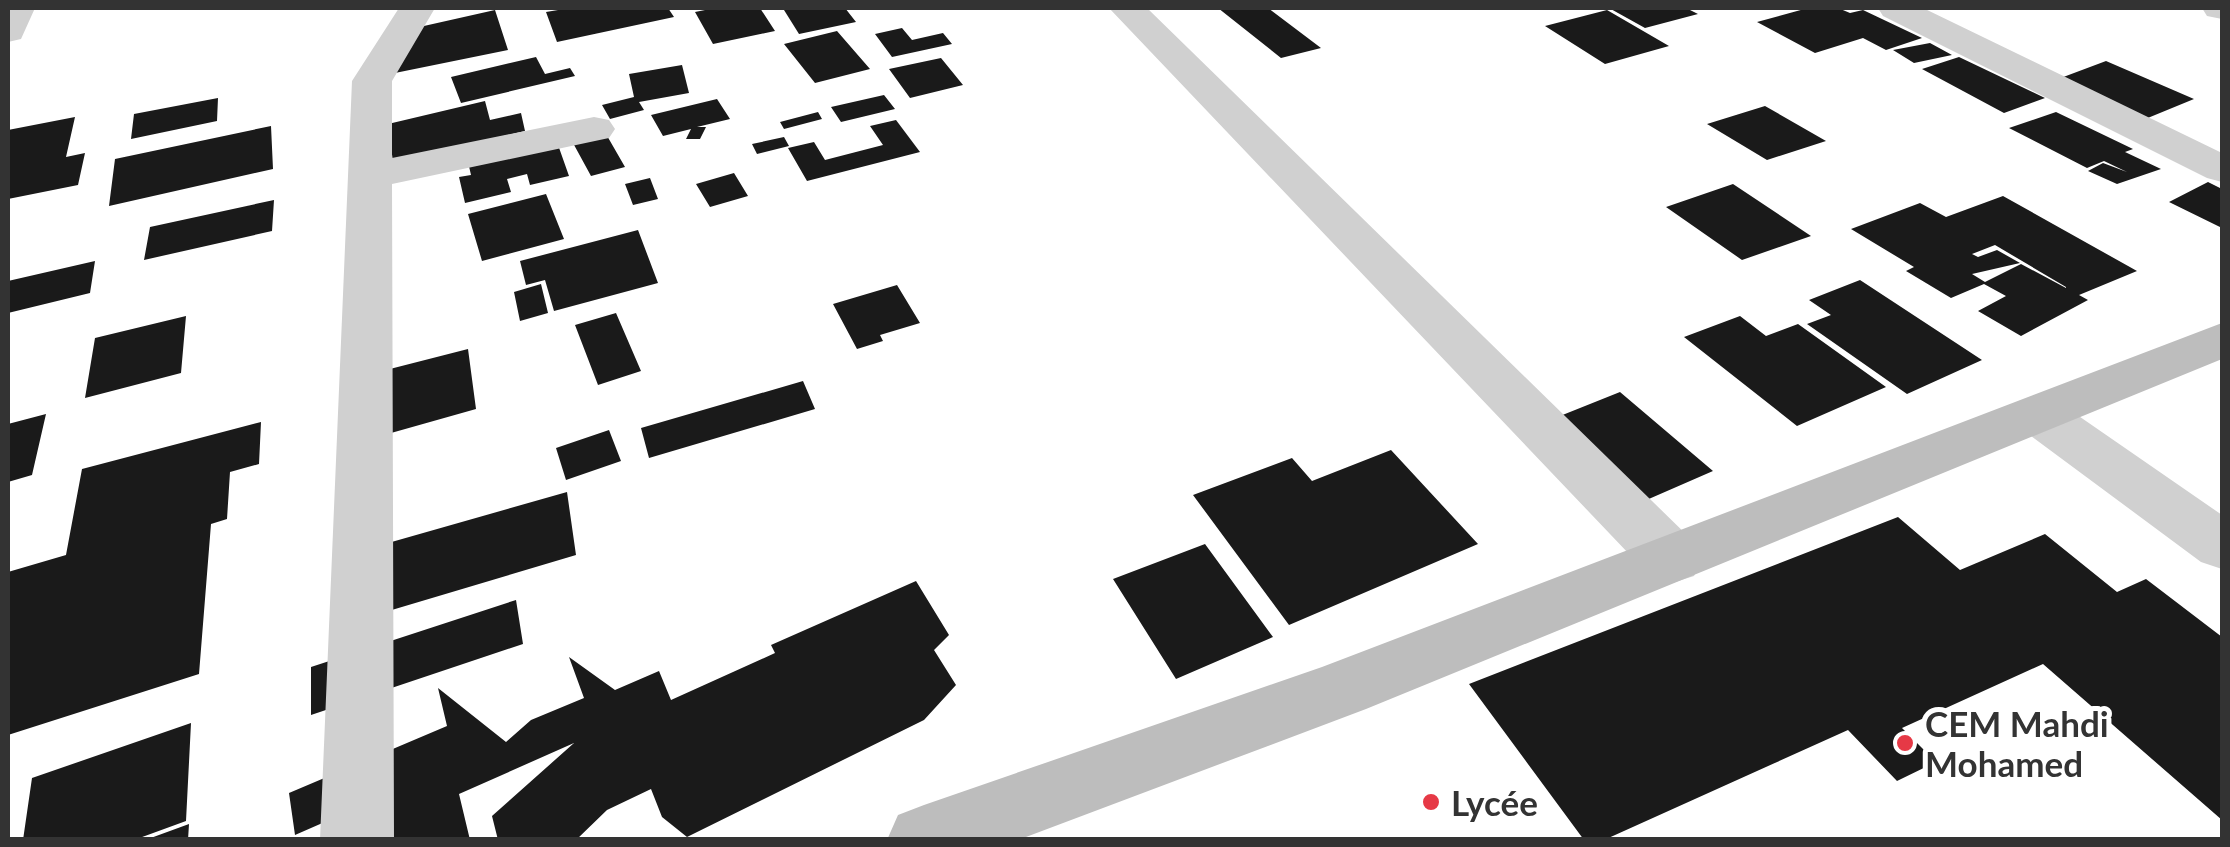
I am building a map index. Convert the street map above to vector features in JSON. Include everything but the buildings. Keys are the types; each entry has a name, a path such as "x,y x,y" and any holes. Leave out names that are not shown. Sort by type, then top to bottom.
{"street":[{"path":"8,31 18,8"},
{"path":"356,840 372,82 418,8"},
{"path":"1127,8 1672,559"},
{"path":"1896,8 2222,169"},
{"path":"370,176 594,128"},
{"path":"924,840 1342,690 2222,340"},
{"path":"2038,414 2222,546"}],"place":[{"name":"CEM Mahdi Mohamed","path":"1905,743"},
{"name":"Lycée","path":"1431,802"}]}
